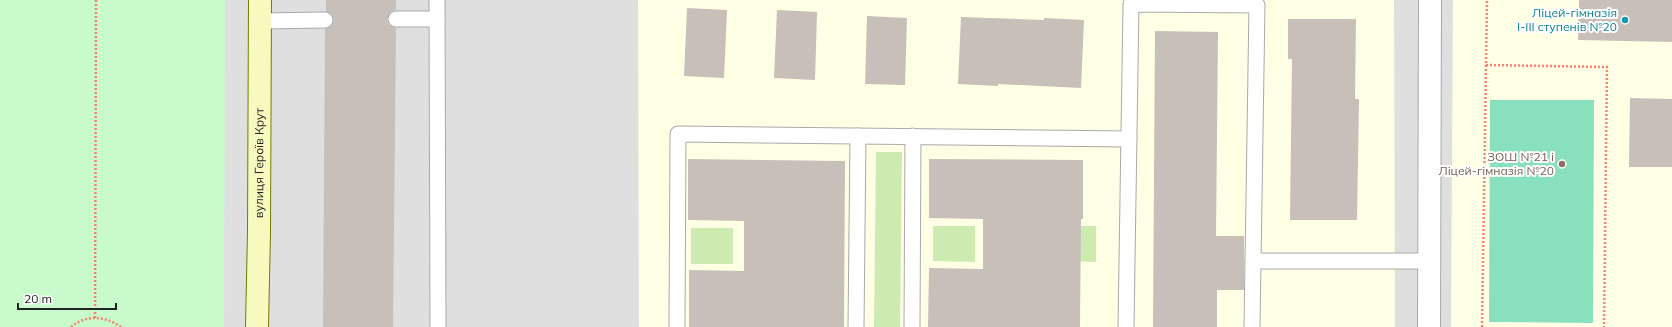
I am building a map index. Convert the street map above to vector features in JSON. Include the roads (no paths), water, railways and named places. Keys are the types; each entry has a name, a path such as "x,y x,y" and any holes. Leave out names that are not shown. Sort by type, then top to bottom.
{"street":[{"path":"1428,327 1430,0"},
{"name":"вулиця Героїв Крут","path":"257,327 260,10"}],"lane":[{"path":"437,0 438,327"},
{"path":"1126,327 1131,4 1257,5 1252,327"},
{"path":"260,10 326,20"},
{"path":"396,19 437,19"},
{"path":"677,327 678,134 1129,139"},
{"path":"856,327 858,136"},
{"path":"912,327 913,136"},
{"path":"1253,260 1429,261"}],"place":[{"name":"Ліцей-гімназія I-III ступенів №20","path":"1625,20"},
{"name":"ЗОШ №21 і Ліцей-гімназія №20","path":"1562,164"}]}
